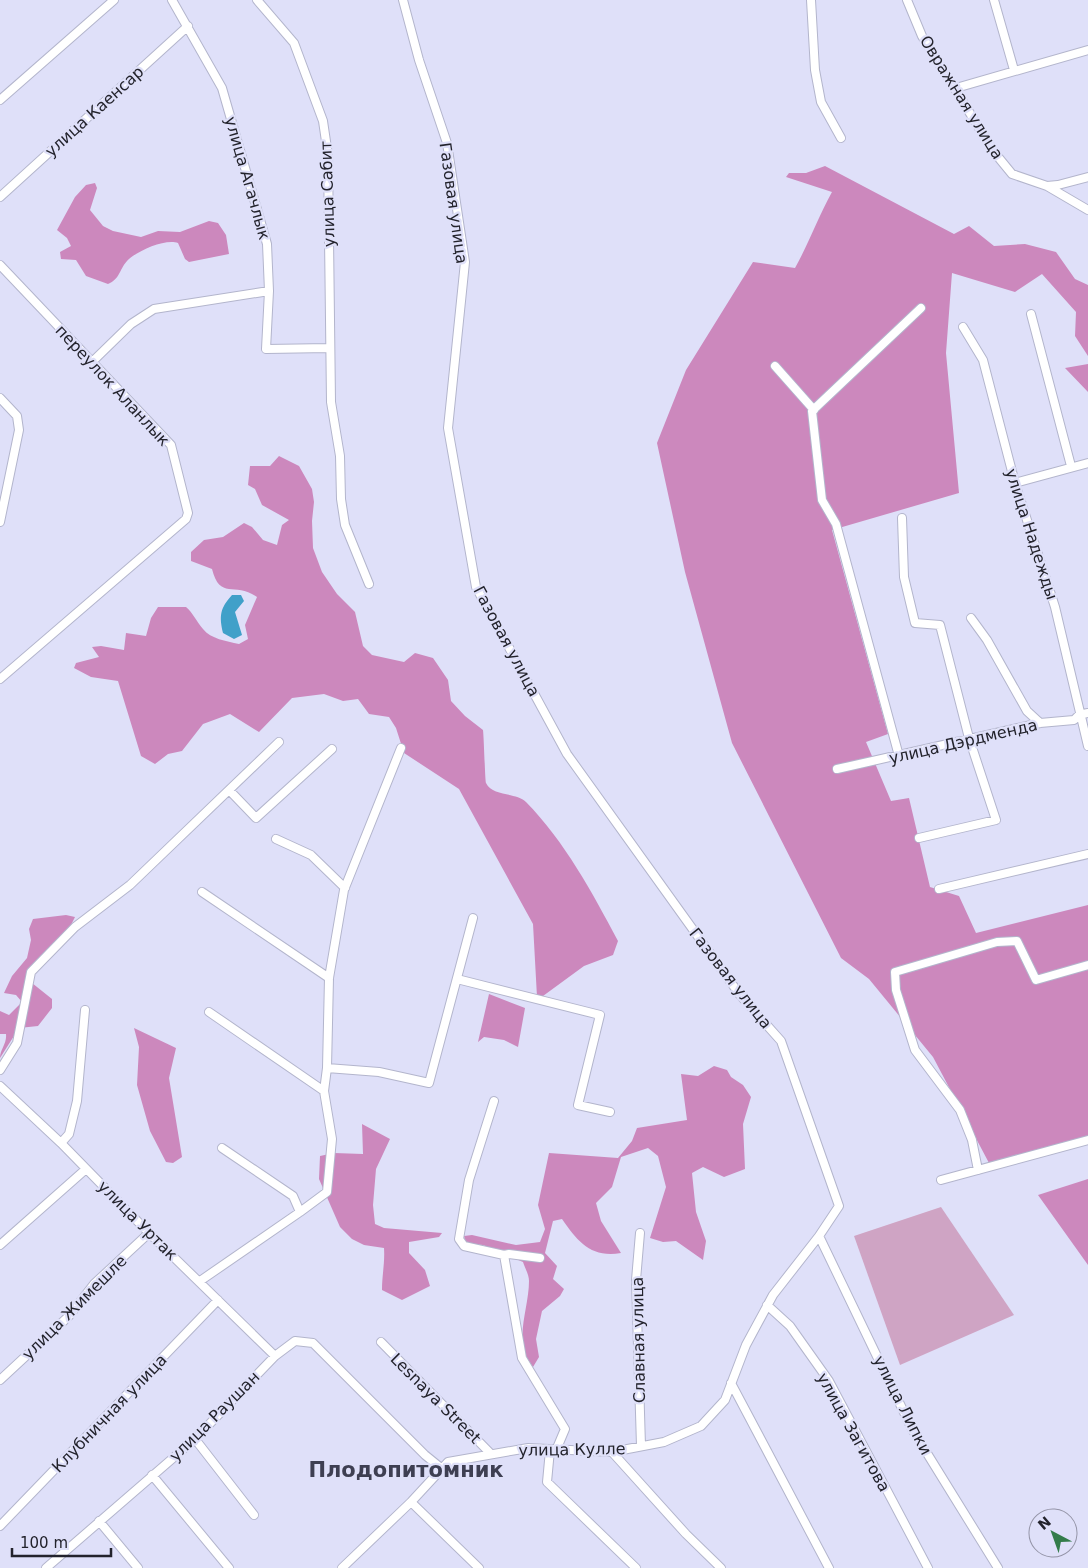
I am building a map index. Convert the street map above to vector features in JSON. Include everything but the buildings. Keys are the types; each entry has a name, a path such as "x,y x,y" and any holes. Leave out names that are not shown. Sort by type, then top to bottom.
{"street":[{"path":"0,100 114,0"},
{"name":"улица Агачлык","path":"172,0 222,88 267,244 269,291 266,350 329,348"},
{"name":"улица Сабит","path":"257,0 294,43 323,121 328,155 331,402 340,456 341,499 345,525 369,584"},
{"name":"Газовая улица","path":"403,0 419,60 447,143 465,262 448,428 476,587 567,754 740,995 781,1041 839,1206"},
{"path":"811,0 816,70 821,102 841,138"},
{"name":"Овражная улица","path":"907,0 922,36 1003,164 1018,177 1047,186 1063,184 1088,176"},
{"path":"994,0 1014,70"},
{"name":"улица Каенсар","path":"0,197 188,26"},
{"path":"956,88 1088,50"},
{"path":"1047,186 1088,210"},
{"name":"переулок Аланлык","path":"0,679 187,516 171,445 2,271"},
{"path":"92,362 131,324 154,309 269,291"},
{"path":"899,756 836,524 822,500 812,411 921,308"},
{"path":"1031,314 1071,466"},
{"name":"улица Надежды","path":"963,327 983,360 1015,483 1055,607 1079,715 1088,746"},
{"path":"775,366 814,410"},
{"path":"0,398 17,416 19,430 0,522"},
{"path":"1015,483 1071,466 1088,463"},
{"path":"902,518 904,577 915,623 940,625 968,738 996,820 919,838"},
{"path":"971,618 987,640 1027,711 1040,723"},
{"name":"улица Дэрдменда","path":"837,769 1040,723 1074,720 1079,715 1088,712"},
{"path":"0,1070 17,1044 31,972 75,927 130,885 230,791 278,742"},
{"path":"200,1281 327,1192 332,1139 324,1091 327,1068 329,978 345,888 401,748"},
{"path":"230,791 256,818 332,749"},
{"path":"276,839 311,855 345,888"},
{"path":"939,889 1088,854"},
{"path":"202,892 329,978"},
{"path":"327,1068 379,1072 429,1083 473,918"},
{"path":"978,1170 972,1140 960,1110 915,1050 896,990 895,972 998,942 1017,941 1036,980 1088,965"},
{"path":"457,979 600,1015 578,1105 610,1112"},
{"path":"61,1143 69,1134 77,1101 85,1010"},
{"path":"209,1012 324,1091"},
{"name":"улица Уртак","path":"0,1086 61,1143 148,1234 200,1281 275,1356"},
{"path":"494,1101 469,1180 459,1239 464,1246 504,1256 509,1254 540,1258"},
{"path":"940,1180 1088,1140"},
{"path":"222,1148 293,1196 300,1212"},
{"path":"0,1245 86,1169"},
{"name":"улица Кулле","path":"342,1568 411,1502 448,1462 528,1448 612,1452 664,1442 701,1426 725,1400 746,1345 772,1294 819,1236 839,1206"},
{"name":"Славная улица","path":"640,1233 636,1280 641,1446"},
{"name":"улица Жимешле","path":"0,1380 69,1316 94,1284 148,1234"},
{"name":"улица Липки","path":"819,1236 912,1429 998,1568"},
{"path":"504,1256 522,1358 565,1429 554,1449 547,1482 636,1568"},
{"name":"Клубничная улица","path":"0,1526 218,1300"},
{"name":"улица Загитова","path":"767,1305 790,1326 829,1381 928,1568"},
{"name":"улица Раушан","path":"50,1567 99,1521 195,1439 275,1356 296,1341 313,1344 424,1455 441,1468"},
{"name":"Lesnaya Street","path":"381,1342 491,1454"},
{"path":"731,1383 829,1568"},
{"path":"195,1439 254,1515"},
{"path":"612,1452 686,1534 721,1568"},
{"path":"152,1476 229,1568"},
{"path":"411,1502 479,1568"},
{"path":"99,1521 138,1568"}],"shaded area":[{"path":"825,166 954,234 969,226 994,246 1025,244 1056,252 1075,279 1088,285 1088,356 1075,336 1076,312 1042,274 1015,292 952,273 946,353 959,493 832,530 888,734 866,742 891,801 909,798 930,887 959,896 976,933 1088,905 1088,1136 989,1163 933,1057 869,979 841,958 732,743 685,572 657,443 686,370 753,262 795,268 805,249 832,192 786,177 789,173 806,173"},
{"path":"95,183 97,188 90,210 103,226 113,231 141,237 158,231 180,232 209,221 218,223 226,235 229,254 189,262 185,259 178,243 166,242 151,246 131,257 124,264 115,280 108,284 86,276 76,260 61,259 60,252 71,246 67,238 57,230 75,197 86,185"},
{"path":"1088,364 1088,392 1065,368"},
{"path":"279,456 299,466 312,489 314,502 312,521 313,548 322,572 337,594 355,612 363,646 372,655 404,662 415,653 433,658 448,680 451,701 465,716 483,730 486,783 499,793 522,799 540,817 577,868 618,941 613,955 584,966 543,996 537,997 533,924 459,789 404,753 396,728 389,717 369,714 358,699 343,701 324,694 292,698 259,732 230,714 203,724 182,751 168,754 155,764 141,756 118,681 91,677 74,668 76,663 99,657 92,647 101,646 124,650 126,633 146,636 151,618 158,607 186,607 206,632 219,639 239,644 248,639 245,625 257,597 242,590 224,588 219,585 212,569 191,561 191,552 204,540 223,537 244,523 252,527 263,540 277,545 282,525 289,520 262,505 255,489 248,485 250,466 270,466"},
{"path":"66,915 75,917 65,937 53,943 31,969 27,979 52,999 52,1008 38,1026 19,1028 0,1058 6,1034 0,1034 0,1011 9,1015 22,1002 16,995 4,993 12,976 27,958 31,940 29,929 33,919"},
{"path":"489,994 525,1008 518,1047 504,1040 484,1037 478,1042"},
{"path":"134,1028 176,1048 169,1078 182,1157 173,1163 166,1162 150,1131 137,1085 139,1047"},
{"path":"714,1066 727,1070 731,1077 743,1085 751,1097 743,1124 745,1169 724,1177 703,1167 692,1173 696,1212 706,1241 703,1260 676,1241 663,1242 650,1238 666,1187 658,1156 648,1148 621,1157 612,1187 596,1203 601,1221 621,1253 611,1254 593,1251 574,1235 562,1219 553,1221 545,1253 557,1266 553,1279 564,1289 560,1296 542,1311 536,1339 539,1357 533,1367 524,1347 523,1325 529,1281 523,1262 483,1245 466,1244 464,1236 472,1235 516,1245 540,1242 545,1229 538,1205 549,1153 618,1158 632,1141 637,1128 687,1120 681,1074 698,1076"},
{"path":"362,1124 390,1139 376,1169 373,1205 375,1224 384,1228 442,1233 439,1237 409,1242 409,1253 425,1270 430,1286 402,1300 382,1290 384,1248 364,1245 352,1239 340,1227 319,1179 320,1156 334,1153 363,1154"},
{"path":"1088,1179 1088,1265 1038,1195"},
{"path":"941,1207 1014,1315 900,1365 854,1236"}],"water":[{"path":"232,595 241,595 244,601 235,612 242,635 234,639 223,633 221,622 223,608"}],"district":[{"name":"Плодопитомник","path":"406,1470"}]}
